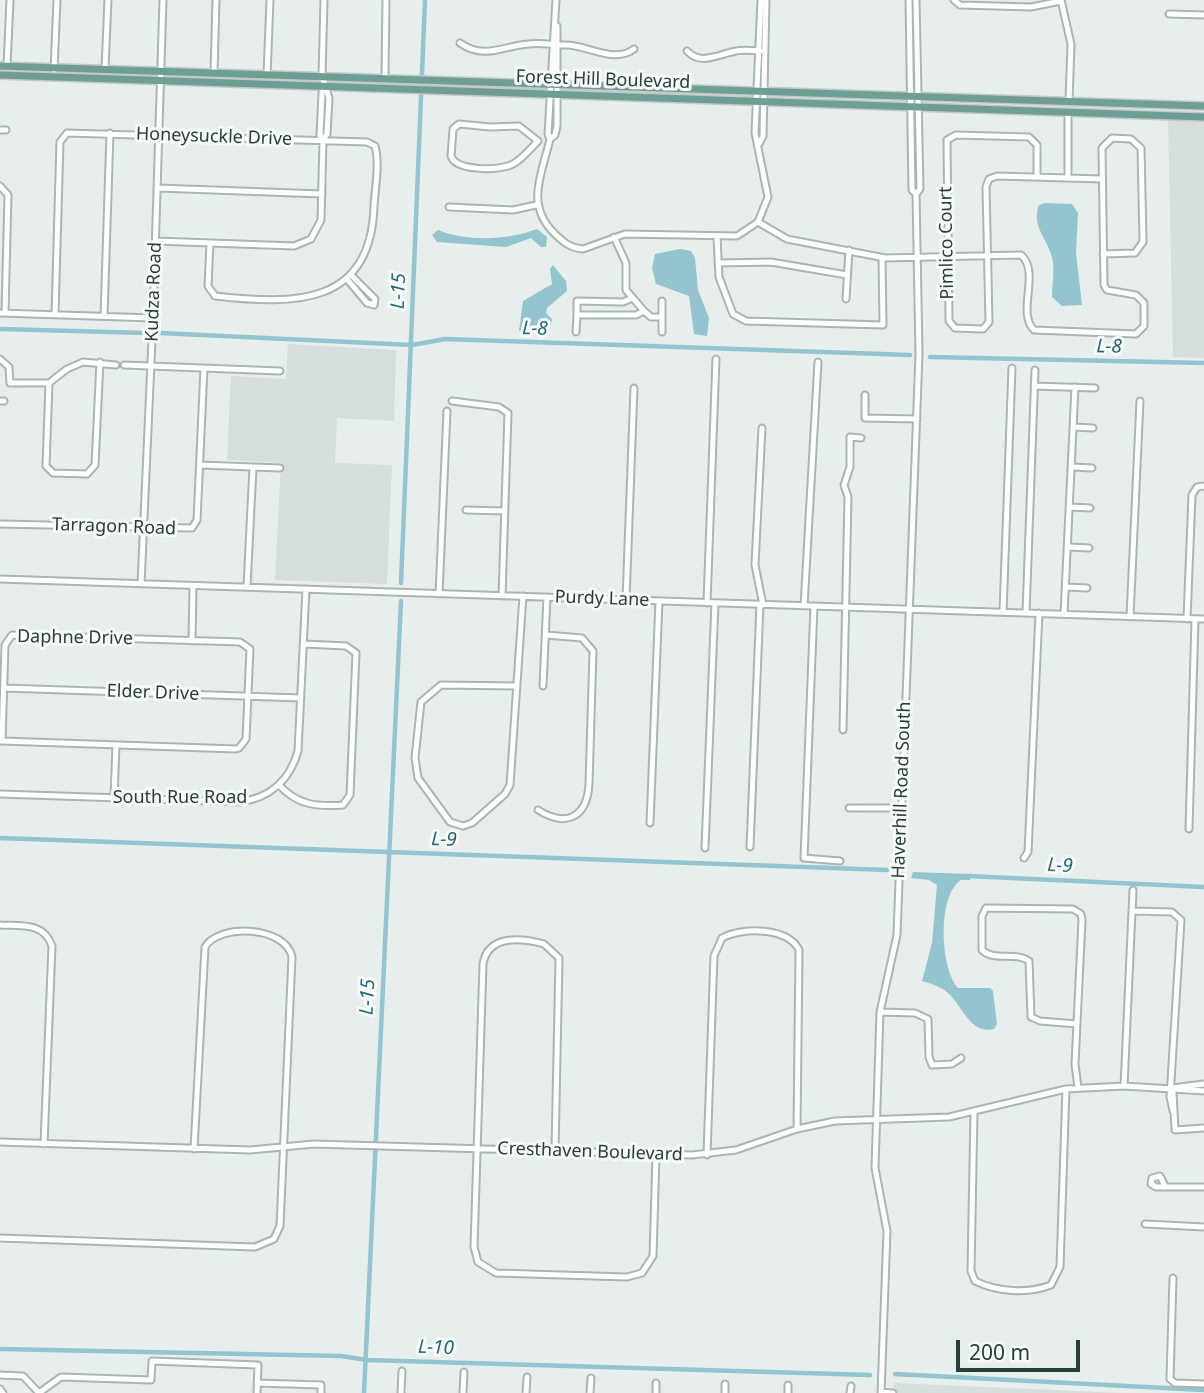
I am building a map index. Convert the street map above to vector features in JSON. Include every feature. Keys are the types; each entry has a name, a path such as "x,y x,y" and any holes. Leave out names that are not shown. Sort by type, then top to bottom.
{"main road":[{"name":"Forest Hill Boulevard","path":"4,66 1069,101 1204,108"},
{"name":"Forest Hill Boulevard","path":"0,75 1200,116"},
{"path":"1044,111 1062,107 1069,101"},
{"path":"1068,112 1080,104 1092,102"},
{"path":"1200,116 1204,108"}],"street":[{"path":"4,66 10,0"},
{"path":"54,77 57,0"},
{"path":"105,69 108,0"},
{"name":"Kudza Road","path":"141,584 163,0"},
{"path":"214,73 216,0"},
{"path":"267,75 270,0"},
{"path":"156,241 294,246 306,243 319,229 323,140 327,134 328,110 322,76 324,0"},
{"path":"385,78 386,0"},
{"path":"556,0 550,139 536,205 546,225 569,246 583,250 625,234 737,236 758,222 768,197 759,144 763,136 761,91 764,0"},
{"name":"Haverhill Road South","path":"881,1393 887,1231 875,1175 876,1118 880,1012 897,935 917,419 916,194 912,190 915,108 909,0"},
{"name":"Haverhill Road South","path":"914,96 916,0"},
{"path":"954,0 960,5 1031,7 1061,0 1071,44 1069,101"},
{"path":"1169,14 1204,15"},
{"path":"460,43 470,50 490,51 526,44 587,47 616,56 627,55 634,49"},
{"path":"687,51 693,58 700,58 741,50 762,51"},
{"path":"1068,112 1068,178"},
{"path":"459,124 522,127 538,141 512,165 485,169 455,163 451,156 453,129 459,124"},
{"name":"Honeysuckle Drive","path":"55,315 62,136 71,132 367,142 374,146 376,152 374,225 369,248 349,277"},
{"path":"104,316 110,133"},
{"name":"Pimlico Court","path":"1037,177 1038,148 1032,138 956,135 948,138 945,146 950,324 957,329 983,329 989,322 988,182 997,176 1102,179"},
{"path":"758,222 787,239 882,258 1016,255 1025,258 1029,323 1034,330 1139,333 1144,327 1144,303 1136,295 1107,290 1103,254 1104,143 1112,138 1131,139 1139,144 1143,242 1135,253 1103,254"},
{"path":"2,187 8,195 2,313 153,318"},
{"path":"158,188 322,194"},
{"path":"449,207 513,210 536,205"},
{"path":"614,237 626,264 625,290 630,299 651,317 662,317"},
{"path":"717,237 719,277 732,311 740,319 883,325 882,258"},
{"path":"210,243 208,286 210,293 218,297 298,299 327,292 349,277"},
{"path":"846,299 849,250"},
{"path":"718,263 771,262 847,275"},
{"path":"349,277 375,299 374,305 366,303 349,277"},
{"path":"576,332 578,301 622,302 630,299"},
{"path":"662,301 662,331"},
{"path":"577,315 636,316 644,311"},
{"path":"0,359 9,367 10,383 49,383 73,366 100,362 116,365"},
{"path":"707,603 716,359"},
{"path":"49,383 46,463 50,471 84,475 93,471 100,362"},
{"path":"804,606 818,362"},
{"path":"124,365 281,371"},
{"name":"Tarragon Road","path":"0,524 186,529 195,526 204,368"},
{"path":"1003,612 1012,368"},
{"path":"1026,613 1035,370"},
{"path":"1034,386 1095,388"},
{"path":"1064,614 1070,547 1075,387"},
{"path":"626,600 634,388"},
{"path":"865,395 865,418 917,419"},
{"path":"452,401 499,407 508,414 502,596"},
{"path":"1130,617 1140,401"},
{"path":"439,594 447,411"},
{"path":"1074,427 1093,428"},
{"path":"750,847 761,605 755,565 762,428"},
{"path":"843,730 848,497 844,485 849,470 850,437 861,438"},
{"path":"200,465 280,468"},
{"path":"247,587 253,467"},
{"path":"1073,467 1092,468"},
{"path":"1187,619 1192,495 1196,487 1204,486"},
{"path":"1071,507 1090,508"},
{"path":"466,510 504,510"},
{"path":"1070,547 1089,548"},
{"name":"Purdy Lane","path":"0,579 1204,619"},
{"path":"191,641 193,586"},
{"path":"1067,587 1087,588"},
{"path":"304,644 352,648 357,656 348,801 340,806 303,803 279,785 292,767 298,751 306,589"},
{"path":"516,686 441,685 421,702 415,758 418,778 453,824 466,826 475,822 509,789 523,596"},
{"path":"543,686 547,597"},
{"path":"650,823 659,601"},
{"path":"705,848 715,603"},
{"path":"814,606 804,858 841,861"},
{"path":"1024,858 1028,852 1039,613"},
{"path":"1189,829 1195,619"},
{"name":"Daphne Drive","path":"1,741 5,645 12,635 246,644 250,652 248,696"},
{"path":"538,810 548,816 565,818 580,813 587,804 589,784 593,651 582,638 546,635"},
{"name":"Elder Drive","path":"4,688 302,698"},
{"path":"1,741 236,749 244,745 248,696"},
{"path":"114,798 116,745"},
{"name":"South Rue Road","path":"0,794 240,802 260,797 279,785"},
{"path":"849,808 901,808"},
{"path":"1124,1086 1133,890"},
{"path":"1077,1024 1040,1021 1031,1017 1029,961 1021,957 989,955 982,950 982,916 986,908 1079,911 1082,920 1077,1024 1078,1088"},
{"path":"1132,911 1172,912 1181,920 1170,1097 1175,1130 1204,1128"},
{"path":"0,925 39,929 48,937 52,949 44,1144"},
{"path":"0,1238 255,1247 274,1239 281,1226 292,954 285,942 277,936 246,933 218,935 204,950 194,1149"},
{"path":"707,1155 714,953 722,938 729,934 786,936 794,941 800,953 797,1129"},
{"path":"555,1151 560,964 550,946 523,940 497,943 488,950 483,961 474,1247 478,1262 496,1273 563,1275 633,1276 648,1267 653,1256 656,1155"},
{"path":"880,1012 915,1013 928,1019 929,1057 932,1065 952,1064 961,1058"},
{"name":"Cresthaven Boulevard","path":"1172,1088 1204,1084"},
{"name":"Cresthaven Boulevard","path":"0,1142 250,1150 314,1144 707,1155 750,1147 797,1129 835,1121 931,1118 974,1112 1078,1088 1124,1086 1204,1091"},
{"path":"974,1112 971,1271 975,1281 986,1286 1040,1289 1051,1285 1060,1268 1066,1090"},
{"path":"1165,1186 1204,1187"},
{"path":"1145,1224 1204,1227"},
{"path":"1172,1278 1170,1379 1175,1383 1204,1384"},
{"path":"0,1375 23,1376 38,1393 61,1377 151,1380 152,1361 258,1365 257,1393"},
{"path":"401,1393 402,1371"},
{"path":"463,1393 464,1372"},
{"path":"526,1393 527,1377"},
{"path":"590,1393 591,1378"},
{"path":"257,1383 321,1385 321,1393"},
{"path":"656,1383 656,1393"},
{"path":"725,1384 725,1393"},
{"path":"788,1385 788,1393"},
{"path":"881,1393 893,1393"}],"shaded area":[{"path":"1168,120 1204,121 1204,358 1173,357"},
{"path":"288,344 396,350 394,421 337,418 335,463 392,465 387,584 275,580 281,463 227,460 231,376 286,379"},
{"path":"894,1383 1122,1393 893,1393"}],"water":[{"path":"1072,204 1078,213 1076,253 1082,305 1062,306 1052,297 1052,257 1037,219 1039,205"},
{"path":"537,229 547,237 546,247 541,247 531,238 506,247 437,242 432,235 438,230 449,234 488,238"},
{"path":"680,249 691,251 695,258 698,290 709,318 707,336 694,334 689,296 656,284 652,268 655,254"},
{"path":"553,265 566,281 567,291 547,308 546,313 552,319 550,327 519,331 523,301 552,284 550,269"},
{"path":"913,872 971,874 970,880 961,880 953,888 948,900 945,949 952,978 958,988 990,988 993,991 997,1024 994,1029 979,1028 967,1018 948,993 922,981 932,943 937,885 929,880 911,878"}],"waterway":[{"name":"L-15","path":"401,583 425,0"},
{"name":"L-8","path":"0,329 146,333"},
{"name":"L-8","path":"160,333 412,345 445,339 910,355"},
{"name":"L-8","path":"930,357 1204,363"},
{"name":"L-15","path":"364,1393 401,601"},
{"name":"L-9","path":"0,838 887,870"},
{"name":"L-9","path":"968,876 1204,887"},
{"name":"L-10","path":"0,1349 341,1356 367,1360 870,1375"},
{"name":"L-10","path":"895,1374 1204,1390"}]}
